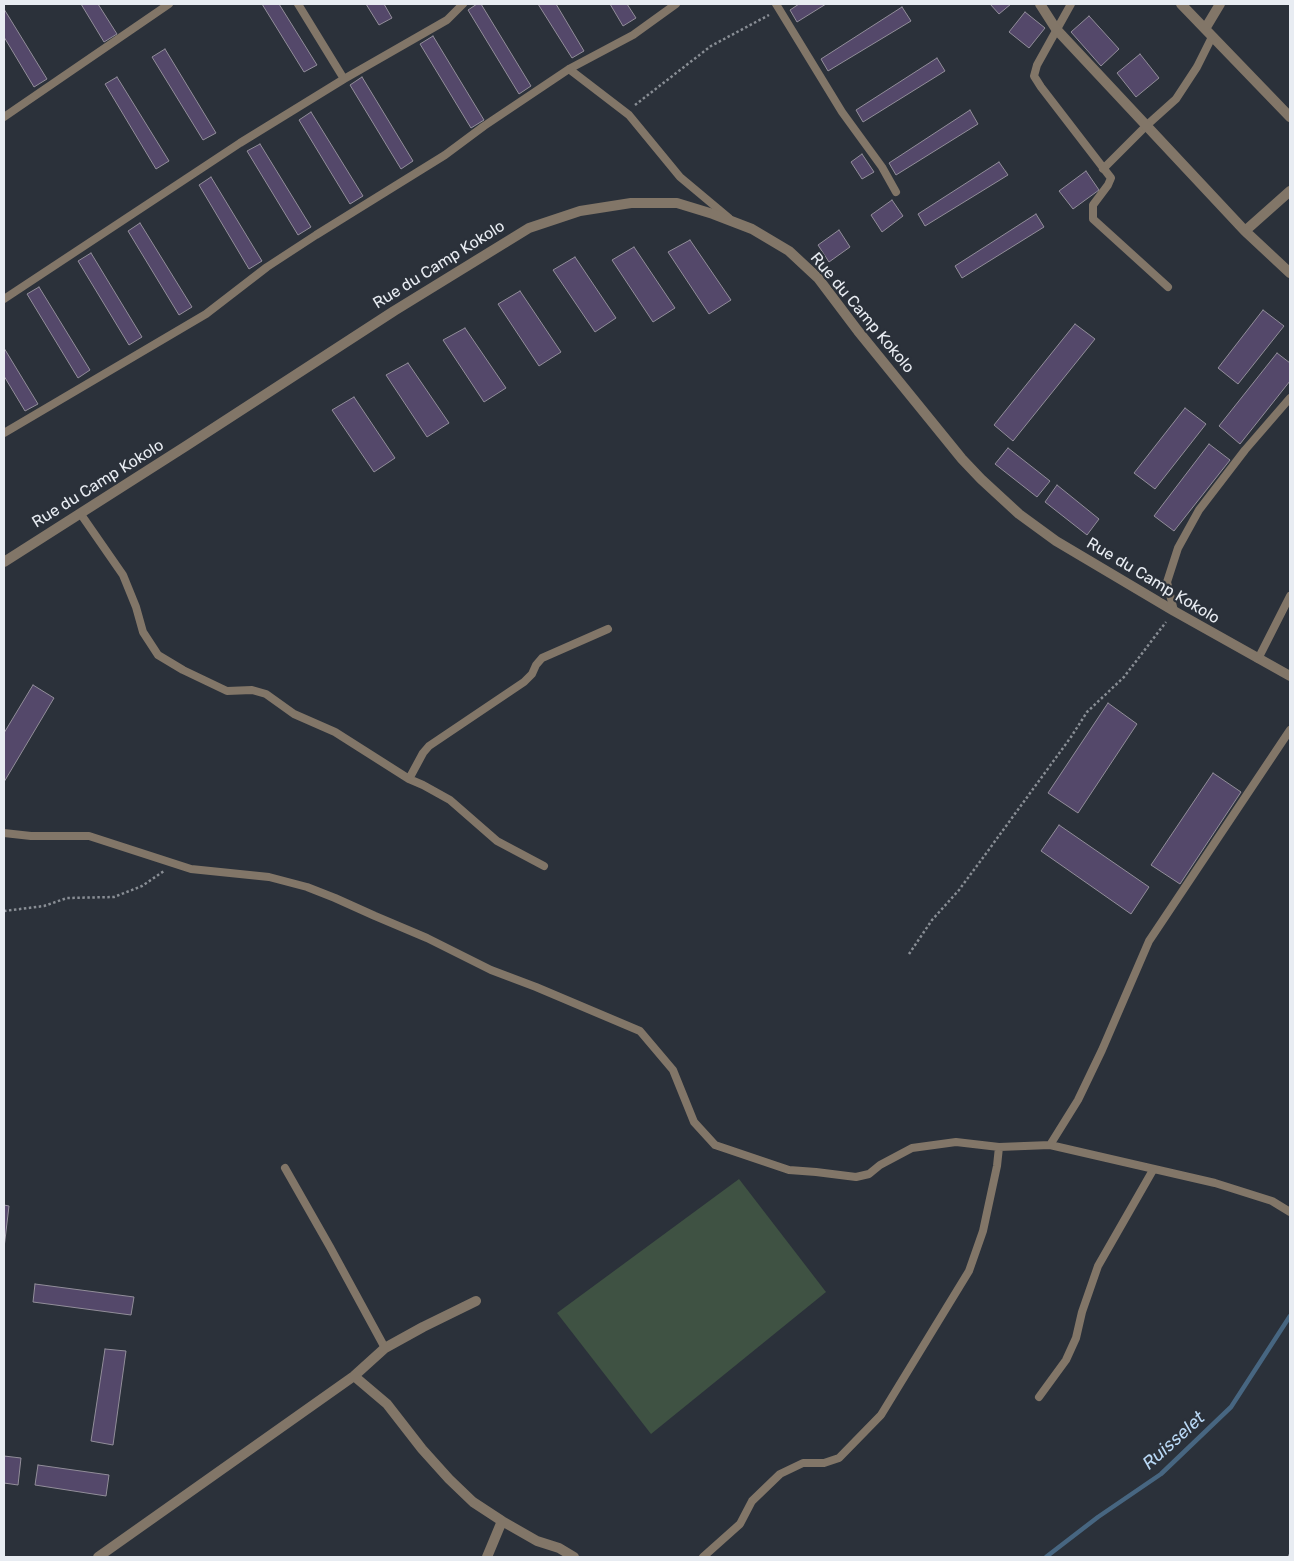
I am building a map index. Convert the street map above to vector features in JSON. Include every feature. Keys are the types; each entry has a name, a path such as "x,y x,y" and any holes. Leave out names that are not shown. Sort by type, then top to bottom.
{"street":[{"path":"1040,4 1056,29 1245,231 1290,273"},
{"path":"1181,4 1290,117"},
{"path":"1208,33 1220,4"},
{"path":"1245,231 1290,191"},
{"name":"Rue du Camp Kokolo","path":"4,562 394,311 529,228 580,211 631,203 677,203 752,228 789,250 818,278 858,331 962,459 1019,514 1056,540 1174,611 1290,676"},
{"path":"98,1557 354,1376 385,1348 476,1301"},
{"path":"354,1376 387,1404 422,1449 473,1502 537,1541 559,1548 574,1557"},
{"path":"488,1557 502,1521"}],"lane":[{"path":"4,117 170,4"},
{"path":"298,4 344,79"},
{"path":"4,299 190,175 344,79 447,20 463,4"},
{"path":"4,433 206,314 267,267 444,155 569,68 633,35 676,4"},
{"path":"1071,4 1037,65 1034,76 1111,178 1108,185 1093,204 1093,219 1168,287"},
{"path":"777,7 842,112 882,167 896,192"},
{"path":"1103,169 1176,99 1197,67 1208,33"},
{"path":"569,68 629,115 680,177 732,221"},
{"path":"1174,611 1166,582 1182,540 1199,510 1245,450 1290,398"},
{"path":"80,513 122,575 136,607 143,632 158,656 227,691 252,690 266,694 294,714 335,732 409,779 450,800 497,841 544,866"},
{"path":"1258,659 1290,596"},
{"path":"409,779 423,753 429,746 524,682 532,674 536,664 542,658 608,629"},
{"path":"1050,1145 1078,1100 1102,1050 1149,941 1290,730"},
{"path":"4,833 31,836 89,836 174,864 192,868 269,877 335,898 427,938 491,970 640,1031 673,1070 694,1122 714,1146 789,1170 856,1178 869,1174 880,1165 912,1148 956,1142 999,1147 1050,1145 1215,1183 1272,1201 1290,1212"},
{"path":"703,1557 740,1524 752,1501 780,1474 803,1463 824,1463 838,1458 881,1415 969,1271 983,1231 999,1147"},
{"path":"285,1168 385,1348"},
{"path":"1039,1397 1066,1360 1076,1338 1082,1312 1098,1266 1153,1170"}],"path":[{"path":"629,115 638,102 712,46 777,7"},
{"path":"908,954 932,920 976,867 1071,737 1087,712 1124,677 1174,611"},
{"path":"4,911 44,906 67,898 114,897 142,886 174,864"}],"green space":[{"path":"739,1179 826,1292 651,1434 557,1313"}],"building":[{"path":"81,4 98,4 117,34 104,42"},
{"path":"262,4 279,4 317,65 304,72"},
{"path":"366,4 384,4 392,18 379,25"},
{"path":"477,4 481,4 531,86 519,94 468,10"},
{"path":"538,4 556,4 584,51 572,58"},
{"path":"610,4 627,4 636,18 623,26"},
{"path":"799,4 826,4 797,22 790,10"},
{"path":"990,4 1011,4 999,14"},
{"path":"902,7 911,21 828,71 821,59"},
{"path":"4,9 47,79 34,87 4,37"},
{"path":"1025,12 1045,28 1029,48 1009,32"},
{"path":"1089,16 1119,49 1101,66 1071,32"},
{"path":"433,36 484,120 471,128 420,44"},
{"path":"165,49 216,133 203,140 152,57"},
{"path":"1140,54 1159,78 1136,97 1117,73"},
{"path":"937,58 945,71 863,122 856,110"},
{"path":"117,77 169,161 156,169 105,84"},
{"path":"362,77 413,161 401,169 350,85"},
{"path":"970,110 978,124 896,175 889,163"},
{"path":"311,112 363,196 350,204 299,120"},
{"path":"260,144 311,227 298,235 247,151"},
{"path":"862,154 874,172 862,179 851,162"},
{"path":"999,162 1008,175 925,226 918,214"},
{"path":"1086,171 1099,190 1073,209 1059,191"},
{"path":"211,177 262,261 249,269 199,185"},
{"path":"892,200 903,216 882,232 871,215"},
{"path":"1036,214 1044,227 962,278 955,266"},
{"path":"140,223 192,307 179,315 128,231"},
{"path":"839,230 850,247 829,262 818,245"},
{"path":"690,240 731,300 709,314 668,252"},
{"path":"634,247 675,308 653,322 612,260"},
{"path":"91,253 142,337 129,345 78,261"},
{"path":"575,257 616,318 595,332 553,270"},
{"path":"39,287 90,370 78,378 27,294"},
{"path":"520,291 561,352 539,366 498,304"},
{"path":"1263,310 1284,326 1238,384 1218,368"},
{"path":"1075,324 1095,339 1013,441 994,425"},
{"path":"465,328 506,388 484,402 443,340"},
{"path":"4,348 38,404 25,411 4,376"},
{"path":"1277,353 1290,363 1290,381 1240,444 1219,426"},
{"path":"408,363 449,423 427,437 386,375"},
{"path":"354,397 395,458 374,472 332,410"},
{"path":"1185,408 1206,424 1155,489 1134,473"},
{"path":"1209,444 1230,460 1174,531 1154,516"},
{"path":"1008,448 1050,481 1037,497 995,464"},
{"path":"1057,485 1099,519 1087,535 1045,502"},
{"path":"33,685 54,698 4,782 4,733"},
{"path":"1108,703 1137,724 1078,813 1048,793"},
{"path":"1213,773 1241,792 1180,884 1151,865"},
{"path":"1059,825 1149,887 1131,914 1041,851"},
{"path":"4,1205 9,1206 4,1248"},
{"path":"35,1284 134,1297 131,1315 33,1302"},
{"path":"105,1349 126,1351 113,1445 91,1441"},
{"path":"4,1456 21,1458 18,1485 4,1483"},
{"path":"38,1465 109,1475 106,1496 35,1485"}],"waterway":[{"name":"Ruisselet","path":"1046,1557 1098,1517 1161,1474 1231,1407 1290,1316"}]}
